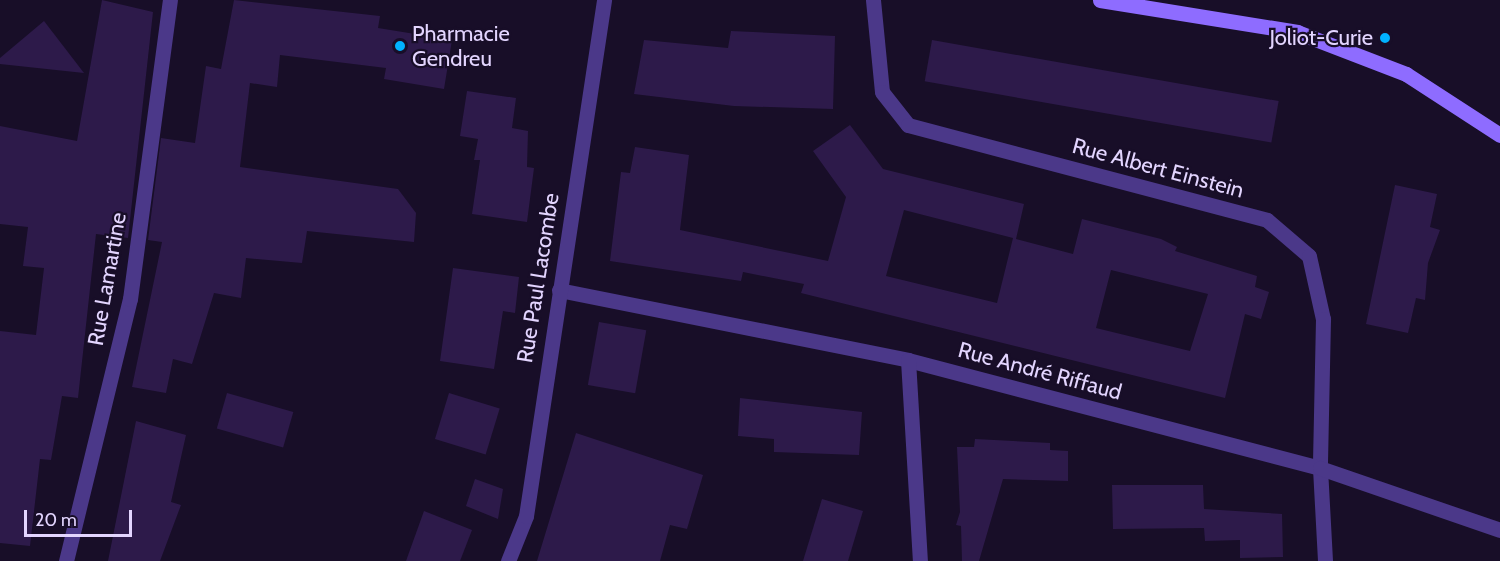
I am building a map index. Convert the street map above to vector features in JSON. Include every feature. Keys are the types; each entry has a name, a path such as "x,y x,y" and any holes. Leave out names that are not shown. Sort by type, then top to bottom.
{"street":[{"name":"Rue Lamartine","path":"66,561 130,299 170,0"},
{"name":"Rue Paul Lacombe","path":"508,561 526,516 558,290 604,0"},
{"name":"Rue Albert Einstein","path":"873,0 882,92 908,125 1267,220 1310,256 1323,319 1320,468 1325,561"},
{"path":"1100,0 1297,32 1406,74 1500,135"},
{"name":"Rue André Riffaud","path":"558,290 908,360 1320,468 1500,530"},
{"path":"908,360 920,561"}],"building":[{"path":"102,0 153,12 128,238 96,234 78,398 62,396 51,460 40,459 30,546 0,543 0,331 36,335 44,268 23,266 28,227 0,224 0,126 77,141"},
{"path":"234,0 380,16 378,28 452,40 444,89 384,79 386,68 280,55 277,87 250,83 240,167 398,189 416,213 414,242 307,231 302,263 246,258 241,298 214,293 192,364 173,359 166,393 132,387 162,242 148,240 161,138 195,143 206,66 221,69"},
{"path":"44,21 84,73 0,64 0,58"},
{"path":"731,31 835,36 833,109 734,106 634,94 644,40 728,48"},
{"path":"932,40 1279,101 1271,142 925,81"},
{"path":"467,91 516,98 512,128 528,131 527,167 534,168 527,222 472,214 480,160 474,160 478,139 460,136"},
{"path":"850,125 883,169 1024,204 1016,239 1073,254 1082,219 1161,239 1177,247 1175,251 1257,276 1255,287 1269,292 1261,319 1245,314 1225,398 801,293 804,284 743,272 741,281 610,261 621,172 630,173 635,147 689,155 680,230 828,261 846,197 813,151","holes":["904,210 1013,238 997,303 886,276","1111,270 1208,294 1190,351 1096,328"]},
{"path":"1395,185 1437,194 1430,227 1440,230 1428,263 1425,300 1416,298 1408,333 1366,324"},
{"path":"453,268 519,277 515,313 503,311 494,369 440,361"},
{"path":"599,322 646,330 635,393 588,385"},
{"path":"227,393 293,412 283,448 217,429"},
{"path":"449,393 500,408 486,454 435,439"},
{"path":"740,398 862,412 859,455 774,452 774,439 738,436"},
{"path":"136,421 186,435 171,502 181,505 160,561 108,561"},
{"path":"576,433 703,475 687,529 670,525 660,561 537,561"},
{"path":"975,439 1050,443 1050,450 1068,451 1068,481 1003,479 979,561 962,561 961,526 956,525 960,512 957,447 974,447"},
{"path":"475,479 503,489 498,519 466,506"},
{"path":"1112,485 1203,485 1204,509 1282,514 1283,557 1240,558 1240,540 1205,541 1204,528 1113,529"},
{"path":"822,499 863,511 848,561 803,561"},
{"path":"424,511 472,530 460,561 406,561"}],"place":[{"name":"Joliot-Curie","path":"1385,38"},
{"name":"Pharmacie Gendreu","path":"400,46"}]}
